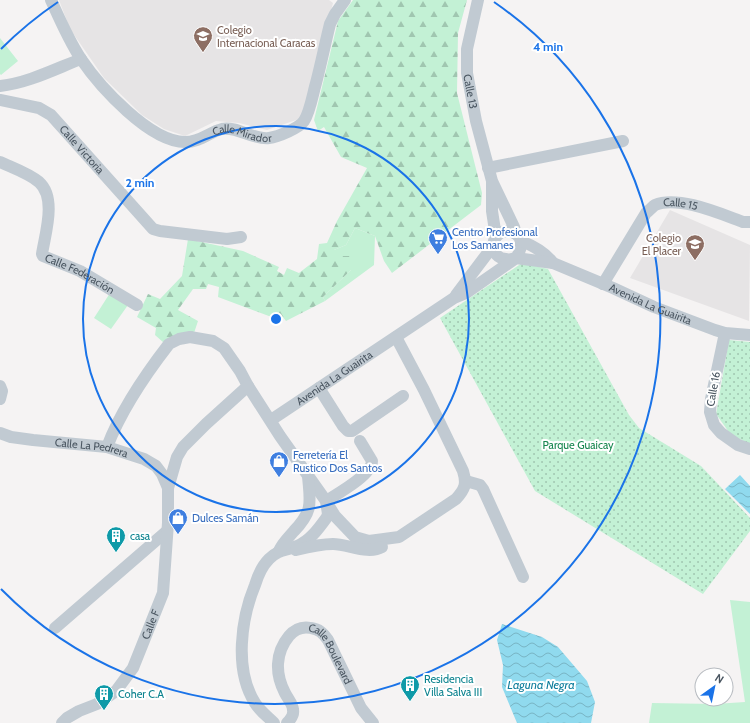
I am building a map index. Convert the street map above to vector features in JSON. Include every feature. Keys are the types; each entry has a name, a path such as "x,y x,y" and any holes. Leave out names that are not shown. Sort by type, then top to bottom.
{"street":[{"name":"Calle Mirador","path":"51,0 81,59 105,90 137,120 164,137 179,142 199,140 222,129 238,131 259,138 269,138 282,135 304,121 311,101 330,24 345,0"},
{"name":"Calle 13","path":"478,0 467,49 467,73 476,121 492,181 518,238"},
{"path":"0,86 9,85 33,77 81,59"},
{"name":"Calle Victoria","path":"0,100 39,108 51,115 153,228 160,231 227,239 242,237"},
{"path":"488,168 623,141"},
{"name":"Calle Federación","path":"0,162 34,178 47,192 49,210 42,254 43,256 80,271 137,305"},
{"name":"Calle 13","path":"492,181 494,242"},
{"name":"Calle 15","path":"602,284 646,213 654,206 666,202 690,204 743,222 750,222"},
{"path":"494,242 500,233 506,231 518,238 521,248 516,258"},
{"name":"Avenida La Guairita","path":"518,238 544,253 553,263"},
{"name":"Avenida La Guairita","path":"494,242 494,250 501,258 516,258 553,263 654,307 725,333 750,335"},
{"name":"Avenida La Guairita","path":"454,298 494,242"},
{"name":"Avenida La Guairita","path":"271,420 454,298 466,293 516,258"},
{"name":"Calle 16","path":"725,333 711,399 710,412 714,425 721,433 738,445 750,449"},
{"path":"107,447 122,415 169,344 179,339 190,337 213,341 224,348 240,370 248,386 280,436 329,508 349,532 358,539 369,541 399,537 456,499 463,491 466,480 424,390 396,337"},
{"path":"0,386 2,391 0,398"},
{"path":"168,488 177,457 183,447 248,386"},
{"path":"319,388 348,432 352,431 403,396"},
{"name":"Calle La Pedrera","path":"0,433 11,437 33,440 107,447 144,459 156,466 162,474 168,488"},
{"path":"274,723 255,703 248,686 242,659 244,620 250,595 262,566 279,551 305,542 324,522 329,508 339,493 370,469 372,461 360,441"},
{"path":"279,551 284,542 303,520 309,510 308,476"},
{"path":"466,480 480,485 483,489 523,577"},
{"name":"Calle F","path":"62,723 67,718 79,711 97,704 116,691 133,668 163,593 168,488"},
{"path":"303,520 329,508"},
{"path":"55,628 167,531"},
{"path":"279,551 293,551 328,544 341,544 362,549 375,549 380,548 390,539"},
{"name":"Calle Boulevard","path":"287,723 291,719 293,709 281,683 277,670 278,661 283,645 287,639 297,629 303,627 316,629 328,640 361,708 373,723"}],"shaded area":[{"name":"Colegio Internacional Caracas","path":"59,0 329,0 333,3 302,118 267,130 239,123 216,121 185,136 164,129 142,115 104,78 70,29"},
{"name":"Colegio El Placer","path":"670,210 750,245 749,321 630,278"}],"green space":[{"path":"353,0 467,0 458,33 457,93 482,193 481,205 392,273 384,261 375,236 355,228 346,245 334,250 334,256 351,256 351,270 323,297 325,301 286,321 282,316 277,319 218,297 219,287 208,284 206,289 193,289 178,310 198,321 193,336 164,343 155,335 156,328 137,317 148,294 160,299 182,276 188,239 243,251 279,267 277,271 284,275 287,268 299,273 317,259 319,244 327,243 337,221 367,168 341,157 324,127 318,131 314,120 338,21"},
{"path":"0,38 18,61 1,75 0,74"},
{"path":"355,228 375,236 374,265 325,301 323,297 351,270 334,256 334,250 346,245"},
{"name":"Parque Guaicay","path":"522,263 548,269 629,415 639,428 701,466 750,518 750,531 703,594 535,491 440,318"},
{"path":"110,293 128,305 111,329 94,318"},
{"path":"729,340 750,342 750,444 731,435 716,414"},
{"path":"730,600 750,602 750,723 649,723 652,703 694,704 694,707 734,707 734,703 745,702"}],"water":[{"path":"740,475 750,486 750,514 725,489"},
{"name":"Laguna Negra","path":"502,624 542,637 558,647 587,681 595,702 591,723 517,723 502,687 503,665 497,640"}],"place":[{"name":"Colegio Internacional Caracas","path":"203,53"},
{"name":"Centro Profesional Los Samanes","path":"438,255"},
{"name":"Colegio El Placer","path":"695,261"},
{"name":"Ferretería El Rustico Dos Santos","path":"279,478"},
{"name":"Dulces Samán","path":"178,535"},
{"name":"casa","path":"116,553"},
{"name":"Residencia Villa Salva III","path":"410,702"},
{"name":"Coher C.A","path":"104,711"}]}
